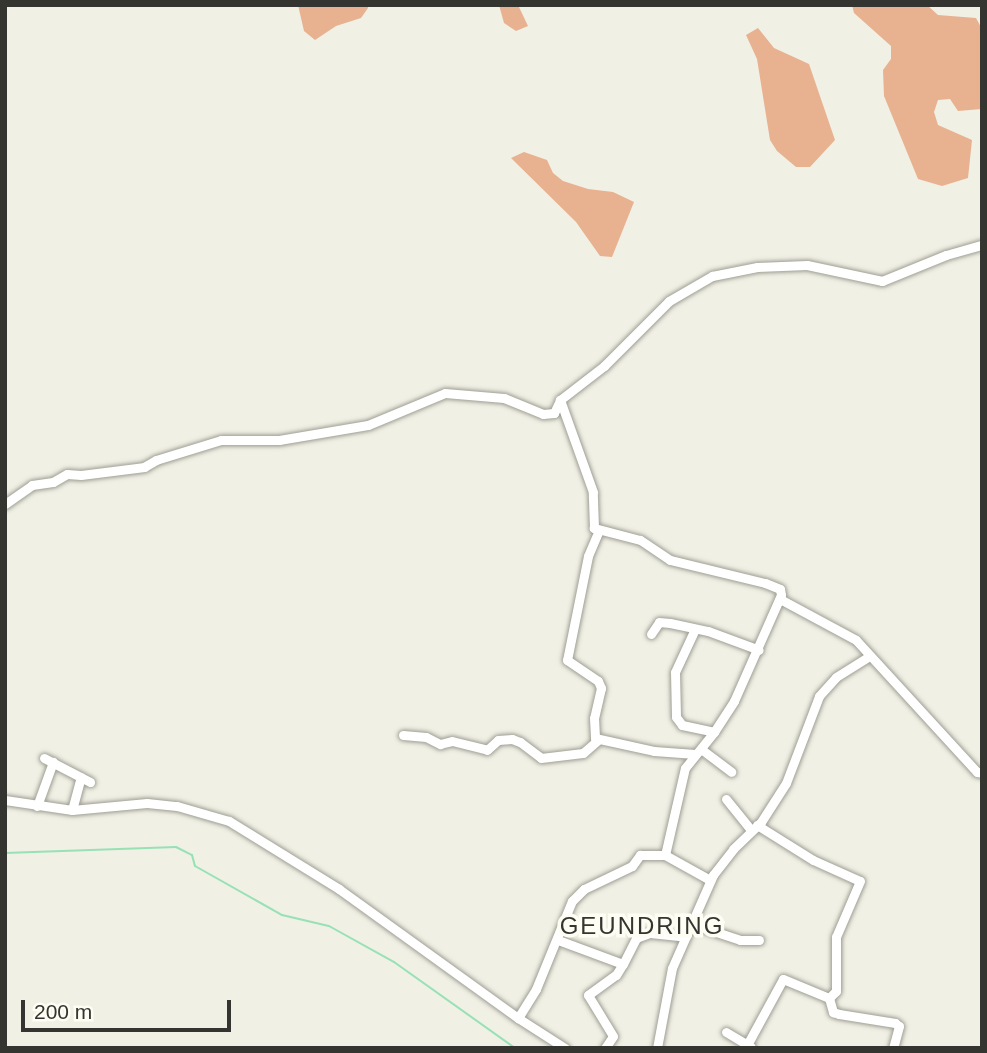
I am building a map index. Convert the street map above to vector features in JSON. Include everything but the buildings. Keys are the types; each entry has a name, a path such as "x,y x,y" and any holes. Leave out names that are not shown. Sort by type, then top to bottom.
{"street":[{"path":"5,504 32,485 53,482 67,474 144,467 156,460 221,440 279,440 368,425 445,393 504,398 543,414 554,414 560,400 604,366 669,301 712,276 757,267 807,265 882,281 946,255 982,245"},
{"path":"560,400 593,492 593,525 599,530 640,540 676,562 716,569 779,589 780,598 734,701 680,780 665,855"},
{"path":"598,740 594,718 601,688 598,681 567,660 588,556 599,530"},
{"path":"780,598 856,640 977,772 982,773"},
{"path":"651,634 659,622 695,629 759,650"},
{"path":"695,629 676,672 676,717 682,725 714,732"},
{"path":"657,1048 666,989 677,955 710,880 786,783 819,696 836,677 870,656"},
{"path":"402,735 426,737 440,744 453,741 487,750 498,740 512,739 520,741 541,758 583,753 598,740"},
{"path":"598,740 654,751 698,752 731,772"},
{"path":"37,806 48,760 86,780 72,810"},
{"path":"726,799 754,827 813,860 860,881 836,937 836,991 829,998"},
{"path":"5,800 72,810 147,803 192,808 229,821 339,889 518,1018 565,1048"},
{"path":"518,1018 536,989 572,901 584,889 632,866 640,855 665,855 710,880"},
{"path":"692,924 740,940 759,940"},
{"path":"605,1048 613,1037 588,995 615,975 624,964 636,938 650,933 686,937"},
{"path":"558,940 624,964"},
{"path":"726,1032 750,1046 783,979 829,998"},
{"path":"829,998 833,1012 895,1023 899,1026 893,1048"}],"shaded area":[{"path":"298,5 368,5 368,8 361,18 336,26 315,40 304,31"},
{"path":"499,5 518,5 528,26 516,31 504,23"},
{"path":"852,5 927,5 938,15 976,18 982,29 982,109 958,111 950,99 938,100 934,112 938,125 972,140 968,178 942,186 918,179 884,96 883,70 891,59 891,46 854,13"},
{"path":"758,28 774,48 809,64 835,140 810,167 796,167 777,151 770,140 757,59 746,35"},
{"path":"524,152 547,160 553,173 563,181 588,189 613,192 634,202 612,257 600,256 576,222 511,158"}],"waterway":[{"path":"5,853 176,847 192,855 195,866 282,915 329,926 394,962 515,1048"}],"district":[{"name":"GEUNDRING","path":"642,926"}]}
